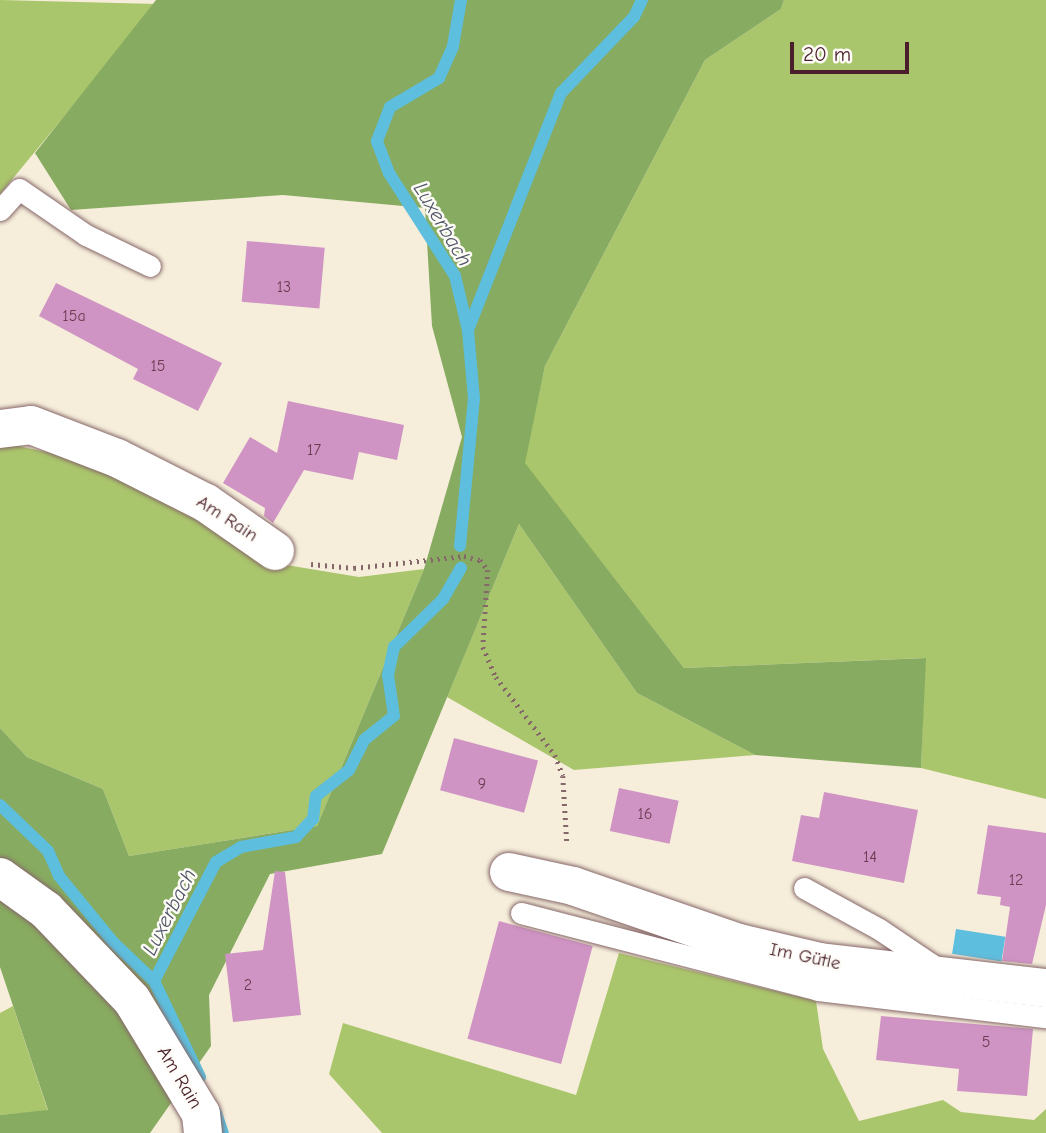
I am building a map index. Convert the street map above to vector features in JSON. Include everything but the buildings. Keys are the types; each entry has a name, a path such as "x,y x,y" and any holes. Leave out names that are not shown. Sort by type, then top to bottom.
{"street":[{"name":"Am Rain","path":"0,429 31,425 117,458 206,503 275,551"},
{"name":"Im Gütle","path":"509,872 573,886 739,943 937,979 1046,988"},
{"name":"Am Rain","path":"0,877 46,910 132,1000 201,1114 203,1133"}],"lane":[{"path":"0,210 19,189 86,235 150,266"},
{"path":"804,888 931,964 937,979"},
{"path":"522,913 818,990 1046,1017"}],"path":[{"name":"Am Rain","path":"275,551 312,564 354,568 464,556 480,560 488,570 483,647 496,677 540,731 563,776 573,886"}],"green space":[{"path":"0,0 157,4 0,194"},
{"path":"156,0 784,0 781,9 705,60 545,366 525,463 684,668 926,658 921,768 755,755 637,693 519,524 382,854 270,874 209,995 211,1046 150,1133 0,1133 0,1115 48,1110 0,967 0,728 27,757 103,789 129,856 317,826 424,569 462,437 432,326 425,208 283,195 71,210 35,153"},
{"path":"784,0 1046,0 1046,799 921,768 925,658 684,668 524,463 545,366 705,60 781,9"},
{"path":"0,442 101,464 201,515 268,562 359,577 424,569 317,826 129,856 103,789 27,757 0,728"},
{"path":"519,524 637,693 755,755 574,770 447,697"},
{"path":"619,953 816,1001 823,1049 859,1121 943,1100 961,1112 1034,1120 1046,1109 1046,1133 382,1133 329,1074 343,1023 576,1095"},
{"path":"13,1006 48,1111 0,1115 0,1013"}],"water":[{"path":"956,929 1005,937 1001,962 952,954"}],"waterway":[{"name":"Luxerbach","path":"460,546 474,399 468,330 455,276 389,173 377,141 390,107 439,78 453,46 461,0"},
{"path":"468,330 561,93 634,17 642,0"},
{"name":"Luxerbach","path":"200,1077 154,981 216,862 241,847 296,837 313,819 316,796 349,770 364,740 394,716 388,675 394,647 443,599 461,568"},
{"path":"0,805 48,851 59,876 113,942 154,981"},
{"name":"Luxerbach","path":"216,1113 223,1133"}]}
